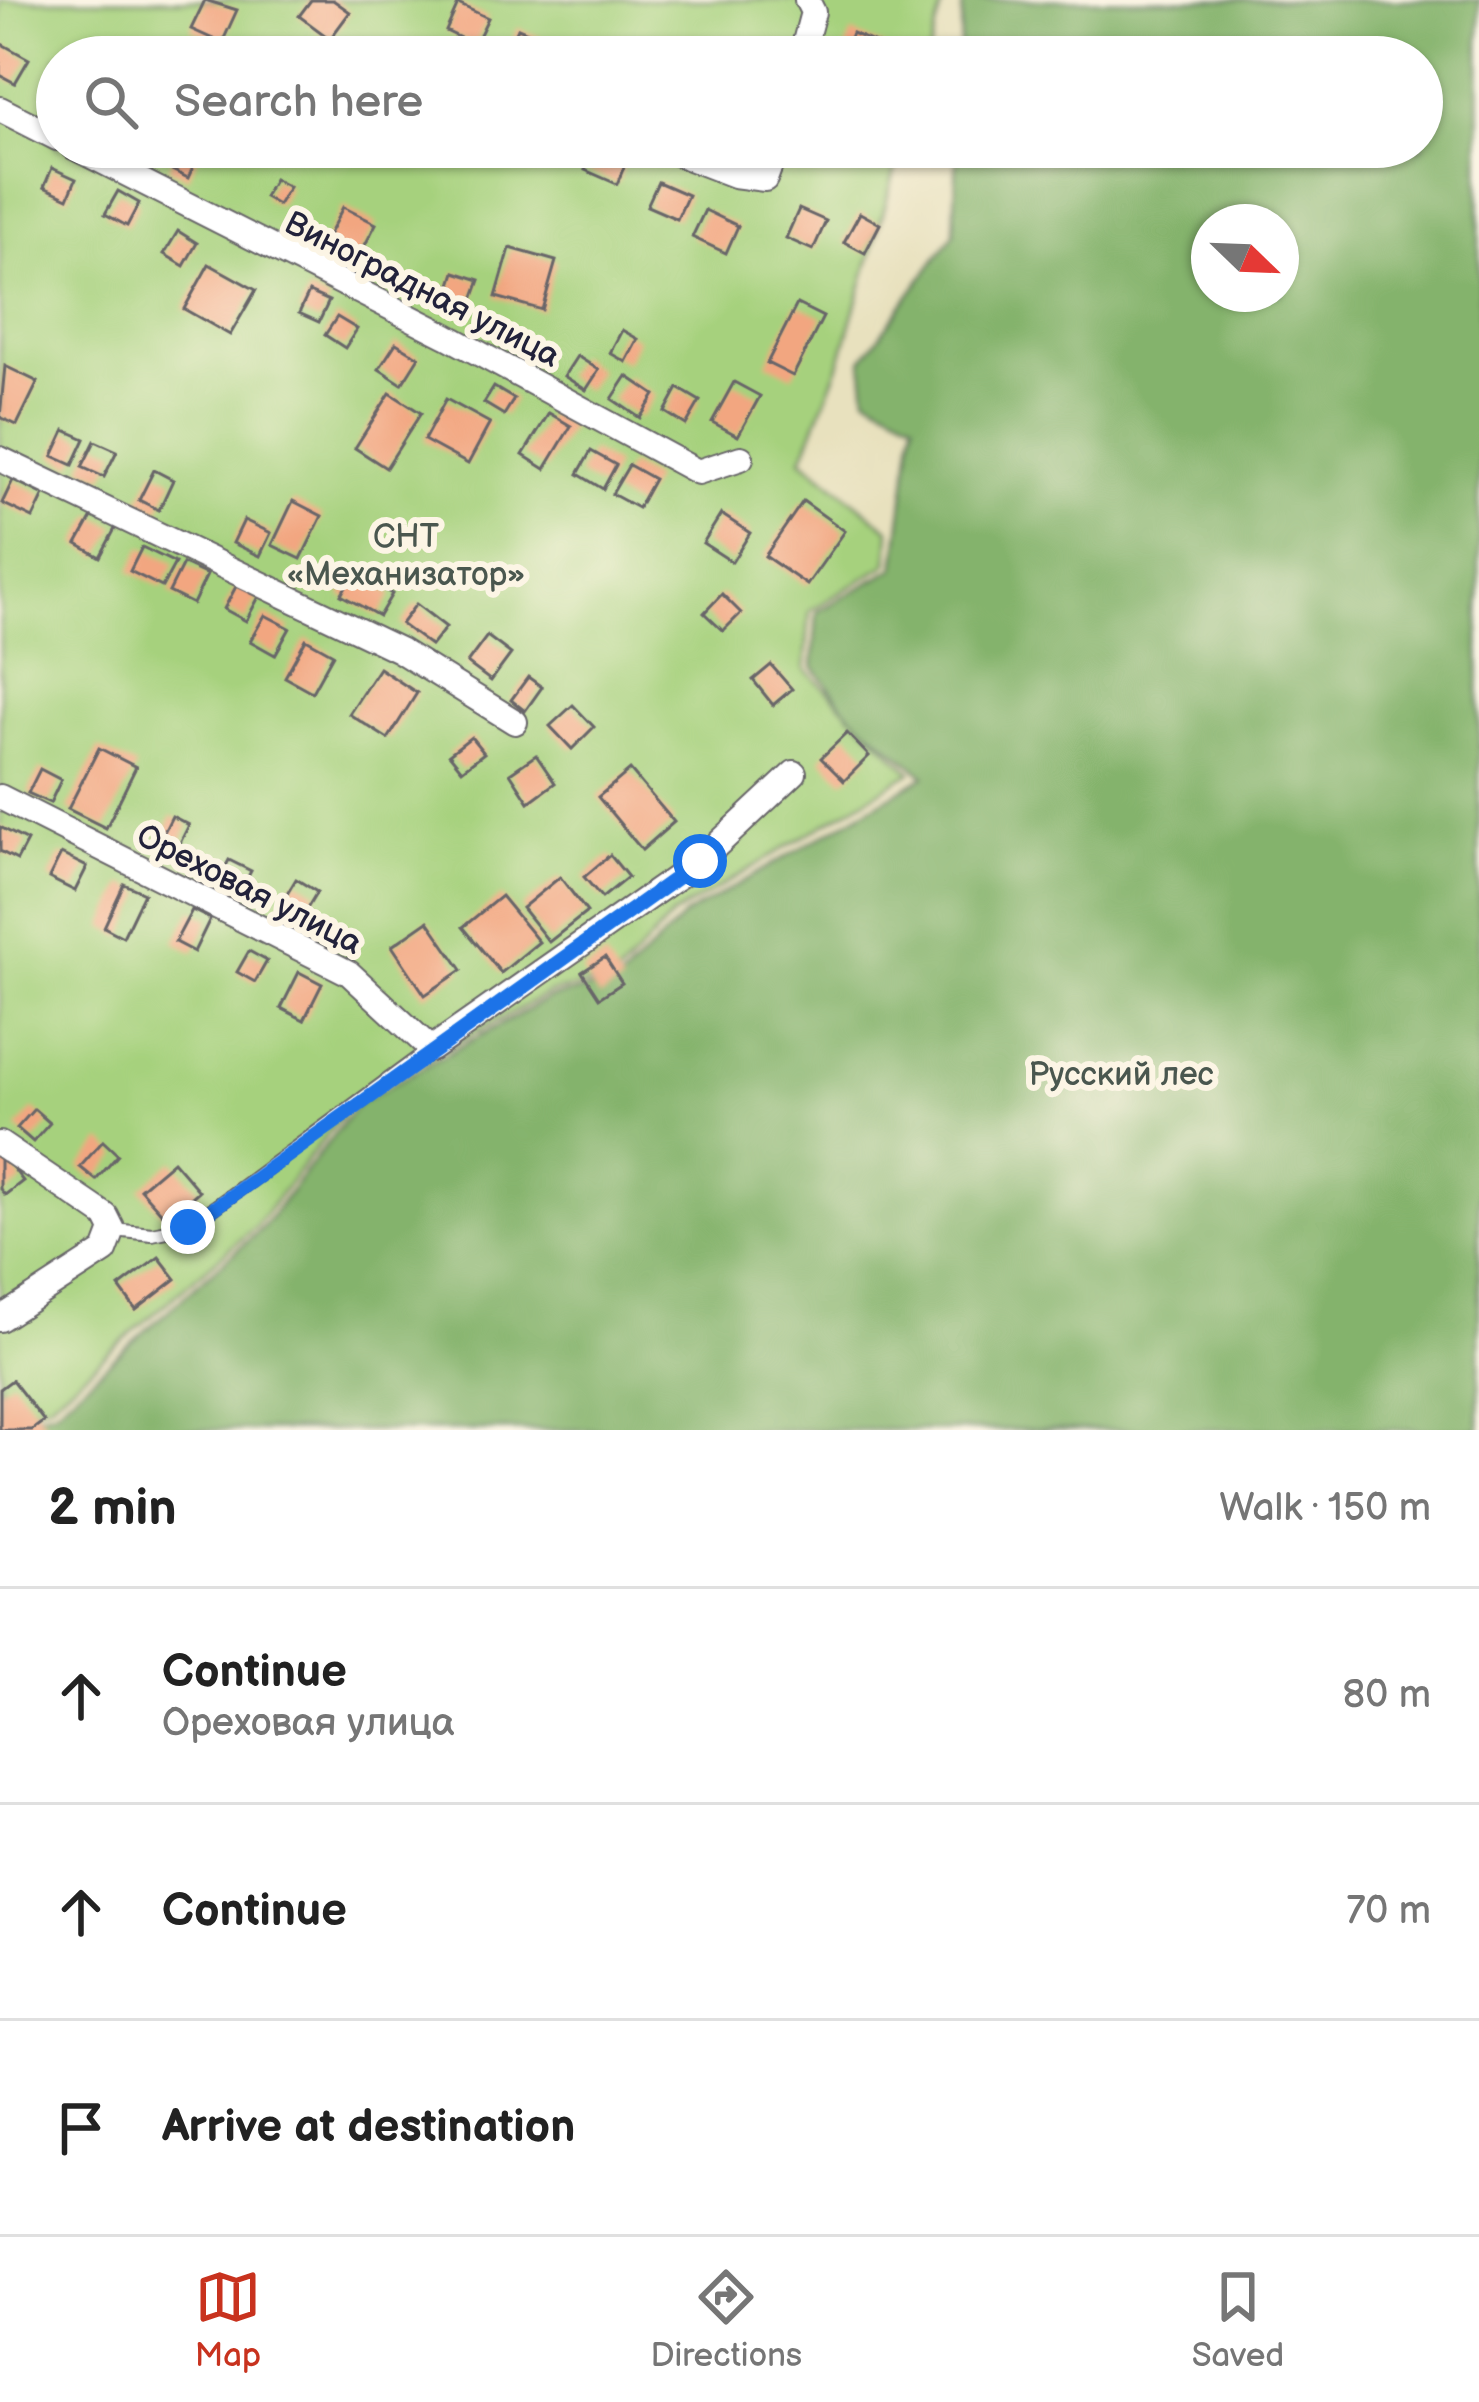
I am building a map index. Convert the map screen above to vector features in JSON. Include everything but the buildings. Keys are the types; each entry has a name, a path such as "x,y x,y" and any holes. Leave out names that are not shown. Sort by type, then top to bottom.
{"street":[{"path":"807,0 813,12 807,36"},
{"path":"0,110 36,128"},
{"name":"Виноградная улица","path":"115,168 447,336 698,472 741,458"},
{"path":"716,168 765,178 769,168"},
{"path":"0,459 399,650 515,722"},
{"path":"431,1049 700,861 794,773"},
{"name":"Ореховая улица","path":"0,797 349,973 431,1049"},
{"path":"0,1144 106,1216 109,1240 0,1318"}],"lane":[{"path":"109,1240 188,1227 431,1049"}],"green space":[{"name":"СНТ «Механизатор»","path":"0,0 944,0 934,36 36,36 36,168 896,168 839,365 802,459 890,530 888,564 810,611 805,669 911,772 672,916 616,978 549,993 356,1097 255,1227 50,1403 0,1417"},
{"name":"Русский лес","path":"963,0 1479,0 1479,1430 0,1430 0,1424 55,1410 262,1228 358,1103 549,998 619,982 684,916 925,776 850,714 813,667 817,612 895,568 914,421 866,396 862,360 954,234 956,168 1443,168 1443,36 960,36"}],"route":[{"path":"188,1227 321,1127 534,982 700,861"}]}
